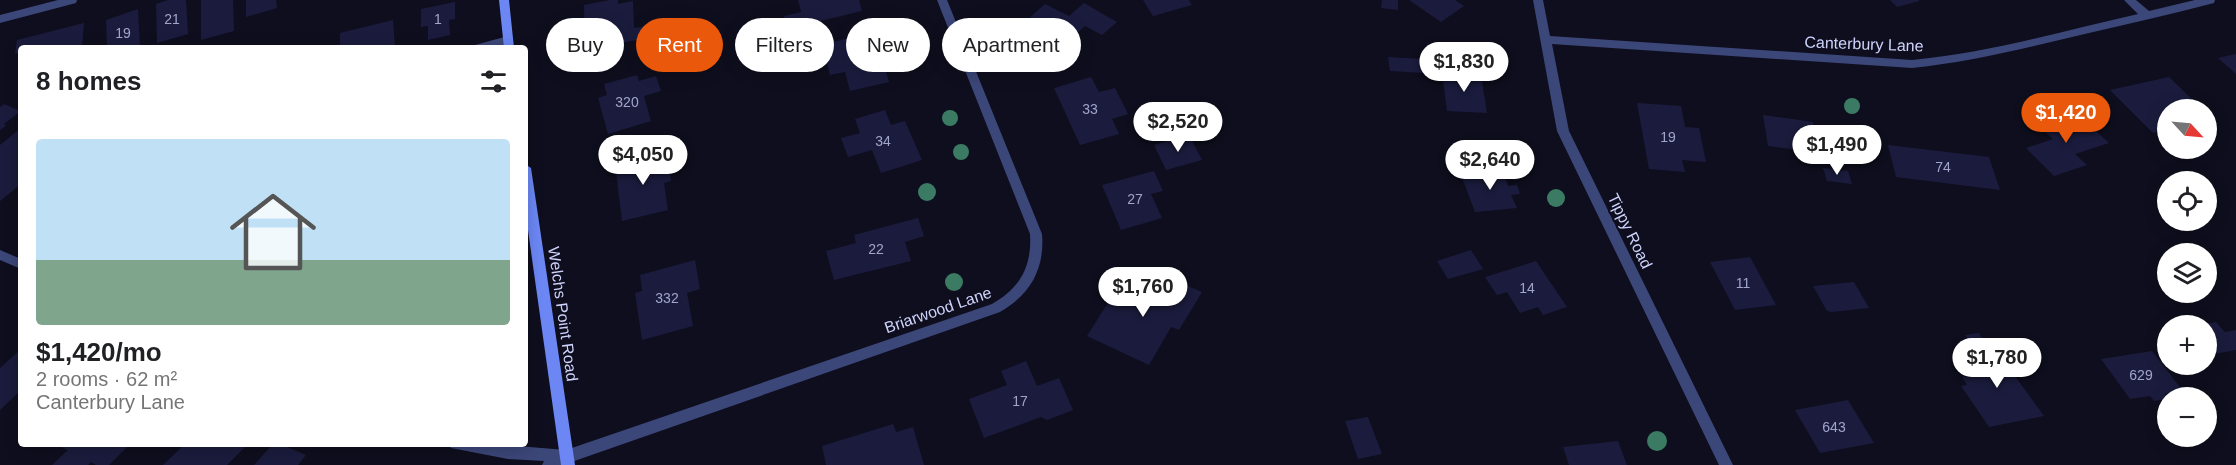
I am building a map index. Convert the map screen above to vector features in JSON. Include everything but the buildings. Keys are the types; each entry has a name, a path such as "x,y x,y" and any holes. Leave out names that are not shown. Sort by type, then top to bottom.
{"street":[{"path":"0,19 72,0"},
{"path":"504,0 508,44"},
{"name":"Briarwood Lane","path":"567,460 996,308 1018,294 1036,262 1036,234 942,0"},
{"name":"Tippy Road","path":"1538,0 1563,131 1726,465"},
{"path":"2129,0 2148,16"},
{"name":"Canterbury Lane","path":"1546,40 1912,64 1943,61 2002,50 2210,0"},
{"name":"Welchs Point Road","path":"528,189 567,460"},
{"path":"0,255 18,263"},
{"path":"473,447 567,460"},
{"path":"549,465 567,460"}]}
